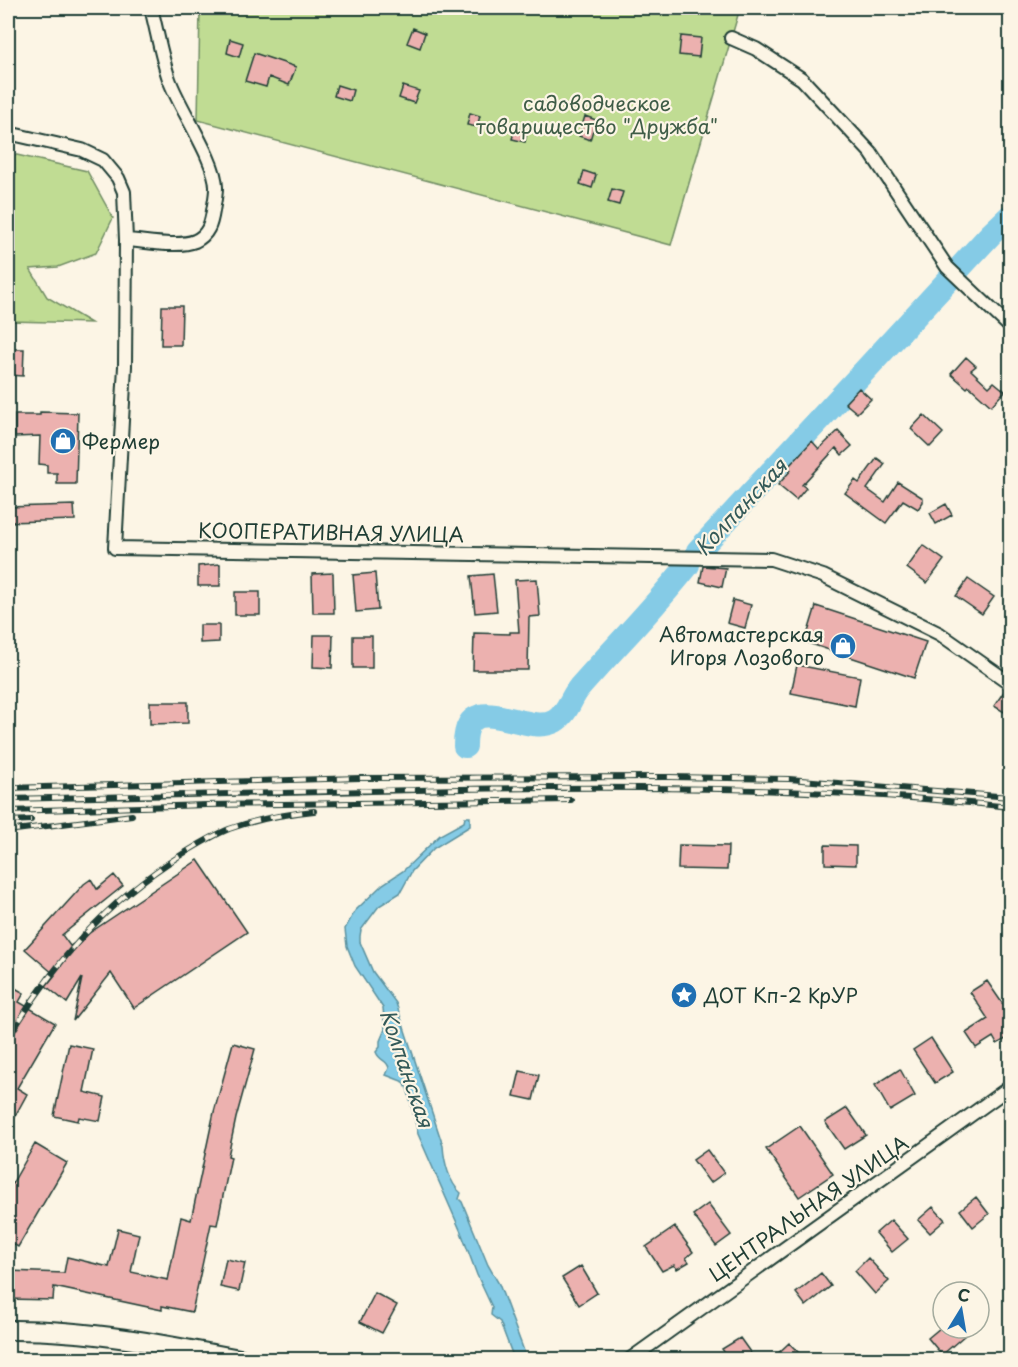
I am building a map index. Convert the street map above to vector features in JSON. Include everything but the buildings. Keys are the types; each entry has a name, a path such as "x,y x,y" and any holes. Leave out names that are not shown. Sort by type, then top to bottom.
{"main road":[{"path":"8,1330 31,1330 150,1342 244,1359"}],"street":[{"path":"126,240 181,244 194,242 205,235 211,222 216,188 214,175 178,103 168,77 151,8"},
{"path":"731,38 756,49 802,79 871,153 947,267 1011,327"},
{"name":"КООПЕРАТИВНАЯ УЛИЦА","path":"8,133 82,150 103,160 118,178 124,192 125,366 115,548 771,560 823,576 940,634 1011,683"},
{"name":"ЦЕНТРАЛЬНАЯ УЛИЦА","path":"628,1359 1011,1087"}],"green space":[{"name":"садоводческое товарищество \"Дружба\"","path":"200,8 740,8 671,245 198,120"},
{"path":"8,153 87,171 113,218 96,253 58,267 30,269 47,297 91,323 8,321"}],"water":[{"path":"465,817 470,817 470,826 434,848 412,871 400,893 379,906 361,930 360,942 373,972 396,1003 443,1146 448,1171 453,1184 461,1193 459,1199 488,1265 499,1284 527,1359 514,1359 500,1322 491,1315 492,1307 418,1134 408,1091 404,1082 386,1075 388,1065 376,1052 380,1047 385,1029 383,1008 355,966 347,946 345,929 355,911 383,884 403,871 440,835 464,822"}],"waterway":[{"name":"Колпанская","path":"698,551 1010,216"},
{"name":"Колпанская","path":"465,746 468,728 475,718 486,715 543,724 559,718 579,688 688,565"}],"railway":[{"path":"8,788 360,778 670,777 789,779 1010,797"},
{"path":"8,799 404,790 667,788 873,795 1010,807"},
{"path":"8,811 207,805 571,800"},
{"path":"8,1039 43,985 83,936 105,914 154,873 198,845 229,829 271,817 314,811"},
{"path":"8,831 132,815"},
{"path":"8,821 31,820"}],"place":[{"name":"Фермер","path":"63,441"},
{"name":"Автомастерская Игоря Лозового","path":"843,646"},
{"name":"ДОТ Кп-2 КрУР","path":"684,995"}]}
